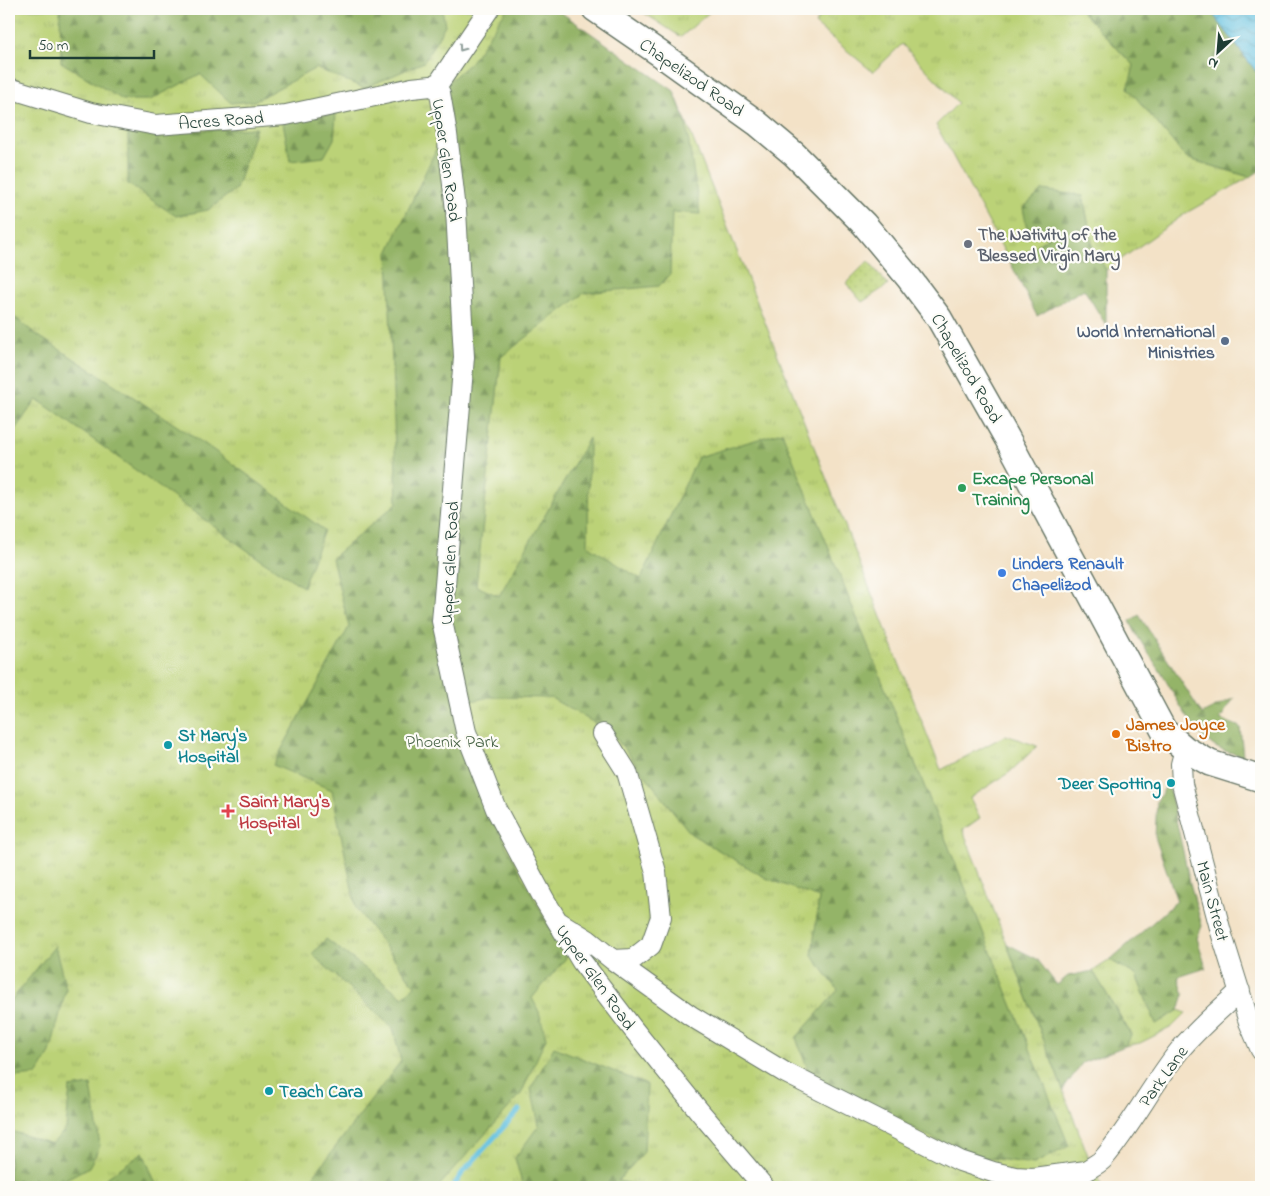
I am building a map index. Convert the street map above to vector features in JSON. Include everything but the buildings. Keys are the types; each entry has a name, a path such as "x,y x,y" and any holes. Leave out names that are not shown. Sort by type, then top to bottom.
{"main road":[{"name":"Chapelizod Road","path":"595,9 757,123 794,154 864,224 939,318 994,413 1164,731 1185,749 1210,763 1261,778"}],"street":[{"path":"436,87 489,9"},
{"name":"Acres Road","path":"9,88 91,113 156,125 286,115 412,88 436,87"},
{"name":"Upper Glen Road","path":"436,87 440,93 447,134 456,210 464,357 442,621 466,732 496,809 544,899 582,962 633,1029 764,1187"},
{"path":"557,921 588,940 613,960 633,959 651,945 660,918 656,872 627,772 603,734"},
{"name":"Main Street","path":"1185,749 1181,764 1182,784 1221,932 1249,1022 1261,1050"},
{"name":"Park Lane","path":"613,960 691,1016 784,1072 960,1160 993,1172 1015,1177 1033,1178 1086,1171 1104,1159 1180,1050 1240,992"}],"green space":[{"name":"Phoenix Park","path":"9,9 549,9 674,91 941,770 1006,735 1037,746 1010,772 970,798 980,818 963,830 1092,1166 1102,1187 9,1187"},
{"path":"60,9 442,9 445,25 424,62 364,88 316,68 254,101 231,103 200,74 150,100 123,100 61,62"},
{"path":"507,9 539,9 543,11 546,9 556,9 674,91 686,124 700,214 672,212 670,275 659,286 584,293 501,357 476,586 499,596 589,438 588,546 641,579 698,457 782,432 1069,1146 1034,1164 966,1155 810,1075 796,1038 838,990 812,955 819,898 766,878 691,834 612,733 551,698 489,697 454,705 506,846 566,958 532,998 539,1012 546,1038 521,1094 438,1187 305,1187 401,1061 393,1028 312,954 326,939 403,997 415,986 356,908 332,790 273,765 349,627 332,558 397,503 388,253 450,119 445,85 471,62"},
{"path":"638,9 713,9 681,37"},
{"path":"826,9 1080,9 1134,66 1186,158 1250,177 1186,213 1106,270 1093,248 1083,196 1049,238 1010,262 936,125 958,103 902,44 873,72 815,24"},
{"path":"1080,9 1209,9 1261,78 1261,170 1250,177 1186,158 1128,88 1134,66"},
{"path":"336,113 334,139 324,157 290,161 283,122"},
{"path":"128,126 165,132 256,128 236,189 208,210 176,216 128,184"},
{"path":"1043,190 1083,196 1093,248 1106,270 1106,325 1084,289 1037,316 1010,262 1048,238 1027,228 1023,208"},
{"path":"868,261 888,285 862,302 846,283"},
{"path":"9,313 37,335 209,447 324,530 303,587 251,553 41,402 36,400 9,438"},
{"path":"1139,615 1202,714 1234,698 1220,719 1240,727 1243,756 1214,746 1191,722 1133,628 1130,621"},
{"path":"1168,783 1190,883 1202,926 1197,938 1206,968 1178,977 1184,994 1179,1010 1156,1024 1136,975 1110,960 1177,901 1155,837 1157,801"},
{"path":"1007,944 1037,959 1057,985 1068,976 1093,971 1131,1035 1125,1046 1082,1063 1063,1090"},
{"path":"55,946 66,989 50,1053 37,1075 13,1077 9,1085 9,1003"},
{"path":"1110,960 1136,975 1156,1023 1179,1010 1186,1013 1172,1027 1140,1043 1125,1046 1131,1034 1093,971"},
{"path":"554,1047 647,1085 644,1152 618,1181 651,1187 523,1187 515,1158 539,1125 531,1088"},
{"path":"91,1085 100,1146 89,1167 58,1183 9,1180 9,1128 11,1131 52,1144 66,1129 70,1088"},
{"path":"143,1152 157,1187 94,1187"}],"water":[{"path":"1209,9 1261,9 1261,78"}],"waterway":[{"path":"453,1187 463,1172 519,1110"}],"place":[{"name":"The Nativity of the Blessed Virgin Mary","path":"968,244"},
{"name":"World International Ministries","path":"1225,341"},
{"name":"Excape Personal Training","path":"962,488"},
{"name":"Linders Renault Chapelizod","path":"1002,573"},
{"name":"James Joyce Bistro","path":"1116,734"},
{"name":"St Mary's Hospital","path":"168,745"},
{"name":"Deer Spotting","path":"1171,783"},
{"name":"Saint Mary's Hospital","path":"228,811"},
{"name":"Teach Cara","path":"269,1091"}]}
